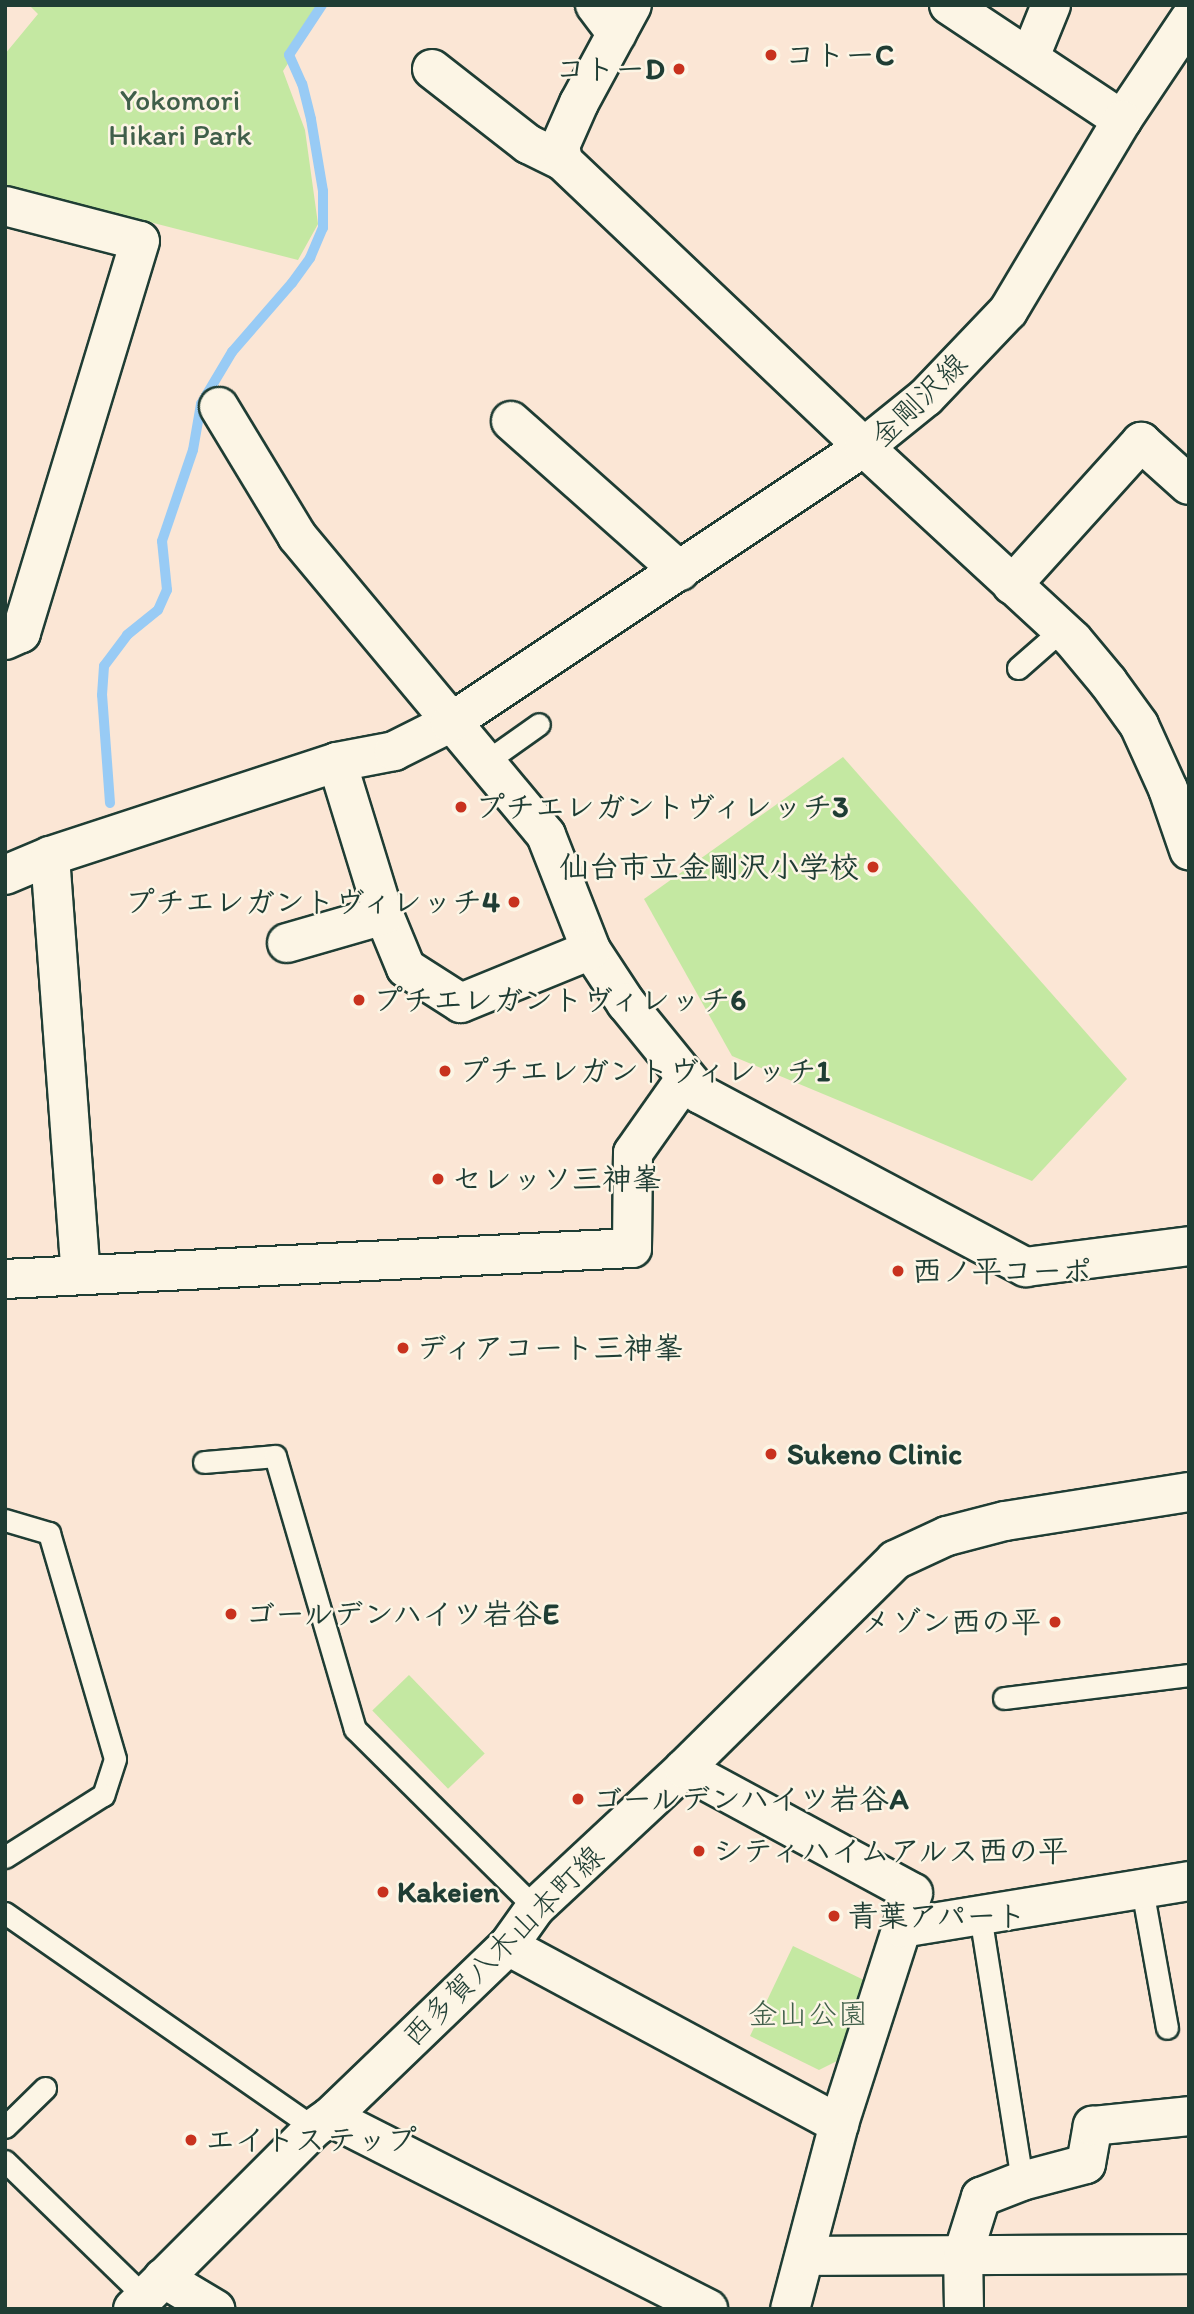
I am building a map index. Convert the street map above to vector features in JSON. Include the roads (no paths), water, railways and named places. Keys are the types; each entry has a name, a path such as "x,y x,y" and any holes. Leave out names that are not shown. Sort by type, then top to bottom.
{"street":[{"path":"949,5 1122,120"},
{"path":"1030,57 1051,5"},
{"path":"563,161 560,146 614,15"},
{"name":"金剛沢線","path":"1189,20 1122,120 1008,311 926,397 864,447 1059,628 1108,682 1139,725 1168,789 1189,850"},
{"path":"5,875 50,856 337,762 394,751 450,723 864,447 563,161 528,144 432,69"},
{"path":"5,205 140,241 21,633 5,640"},
{"path":"219,407 297,536 546,835 591,950 626,1003 698,1085 1026,1267 1189,1246"},
{"path":"511,421 680,571"},
{"path":"1012,585 1141,442 1189,485"},
{"path":"337,762 384,915 406,968 461,1003 591,950"},
{"path":"50,856 80,1274"},
{"path":"287,943 384,915"},
{"path":"5,1279 632,1248 633,1153 698,1085"},
{"name":"西多賀八木山本町線","path":"147,2295 508,1945 535,1908 684,1769 895,1560 947,1536 1005,1521 1189,1492"},
{"path":"684,1769 913,1893 839,2124 790,2309"},
{"path":"902,1928 1189,1881"},
{"path":"508,1945 839,2124"},
{"path":"964,2309 963,2254 981,2197 1022,2181 1086,2164 1093,2126 1189,2116"},
{"path":"322,2123 708,2309"},
{"path":"805,2256 1189,2255"},
{"path":"147,2295 215,2309"}],"lane":[{"path":"1018,668 1050,640 1059,628"},
{"path":"484,763 540,724"},
{"path":"204,1462 275,1456 355,1729 535,1908"},
{"path":"5,1520 49,1533 115,1759 103,1796 5,1857"},
{"path":"1004,1698 1189,1675"},
{"path":"1142,1889 1167,2028"},
{"path":"5,1913 322,2123"},
{"path":"980,1915 1022,2181"},
{"path":"5,2127 45,2088"},
{"path":"5,2161 147,2295"}],"waterway":[{"path":"110,803 102,695 104,666 127,635 158,610 167,590 162,541 193,450 201,404 232,352 292,283 310,258 323,228 323,191 311,119 302,84 289,55 322,5"}],"place":[{"name":"コトーC","path":"771,55"},
{"name":"コトーD","path":"679,69"},
{"name":"プチエレガントヴィレッチ3","path":"461,807"},
{"name":"仙台市立金剛沢小学校","path":"873,867"},
{"name":"プチエレガントヴィレッチ4","path":"514,902"},
{"name":"プチエレガントヴィレッチ6","path":"359,1000"},
{"name":"プチエレガントヴィレッチ1","path":"445,1071"},
{"name":"セレッソ三神峯","path":"438,1179"},
{"name":"西ノ平コーポ","path":"898,1271"},
{"name":"ディアコート三神峯","path":"403,1348"},
{"name":"Sukeno Clinic","path":"771,1454"},
{"name":"ゴールデンハイツ岩谷E","path":"231,1614"},
{"name":"メゾン西の平","path":"1055,1622"},
{"name":"ゴールデンハイツ岩谷A","path":"578,1799"},
{"name":"シティハイムアルス西の平","path":"699,1851"},
{"name":"Kakeien","path":"383,1892"},
{"name":"青葉アパート","path":"834,1916"},
{"name":"エイトステップ","path":"191,2140"}],"park label":[{"name":"Yokomori Hikari Park","path":"180,117"},
{"name":"金山公園","path":"808,2014"}]}
